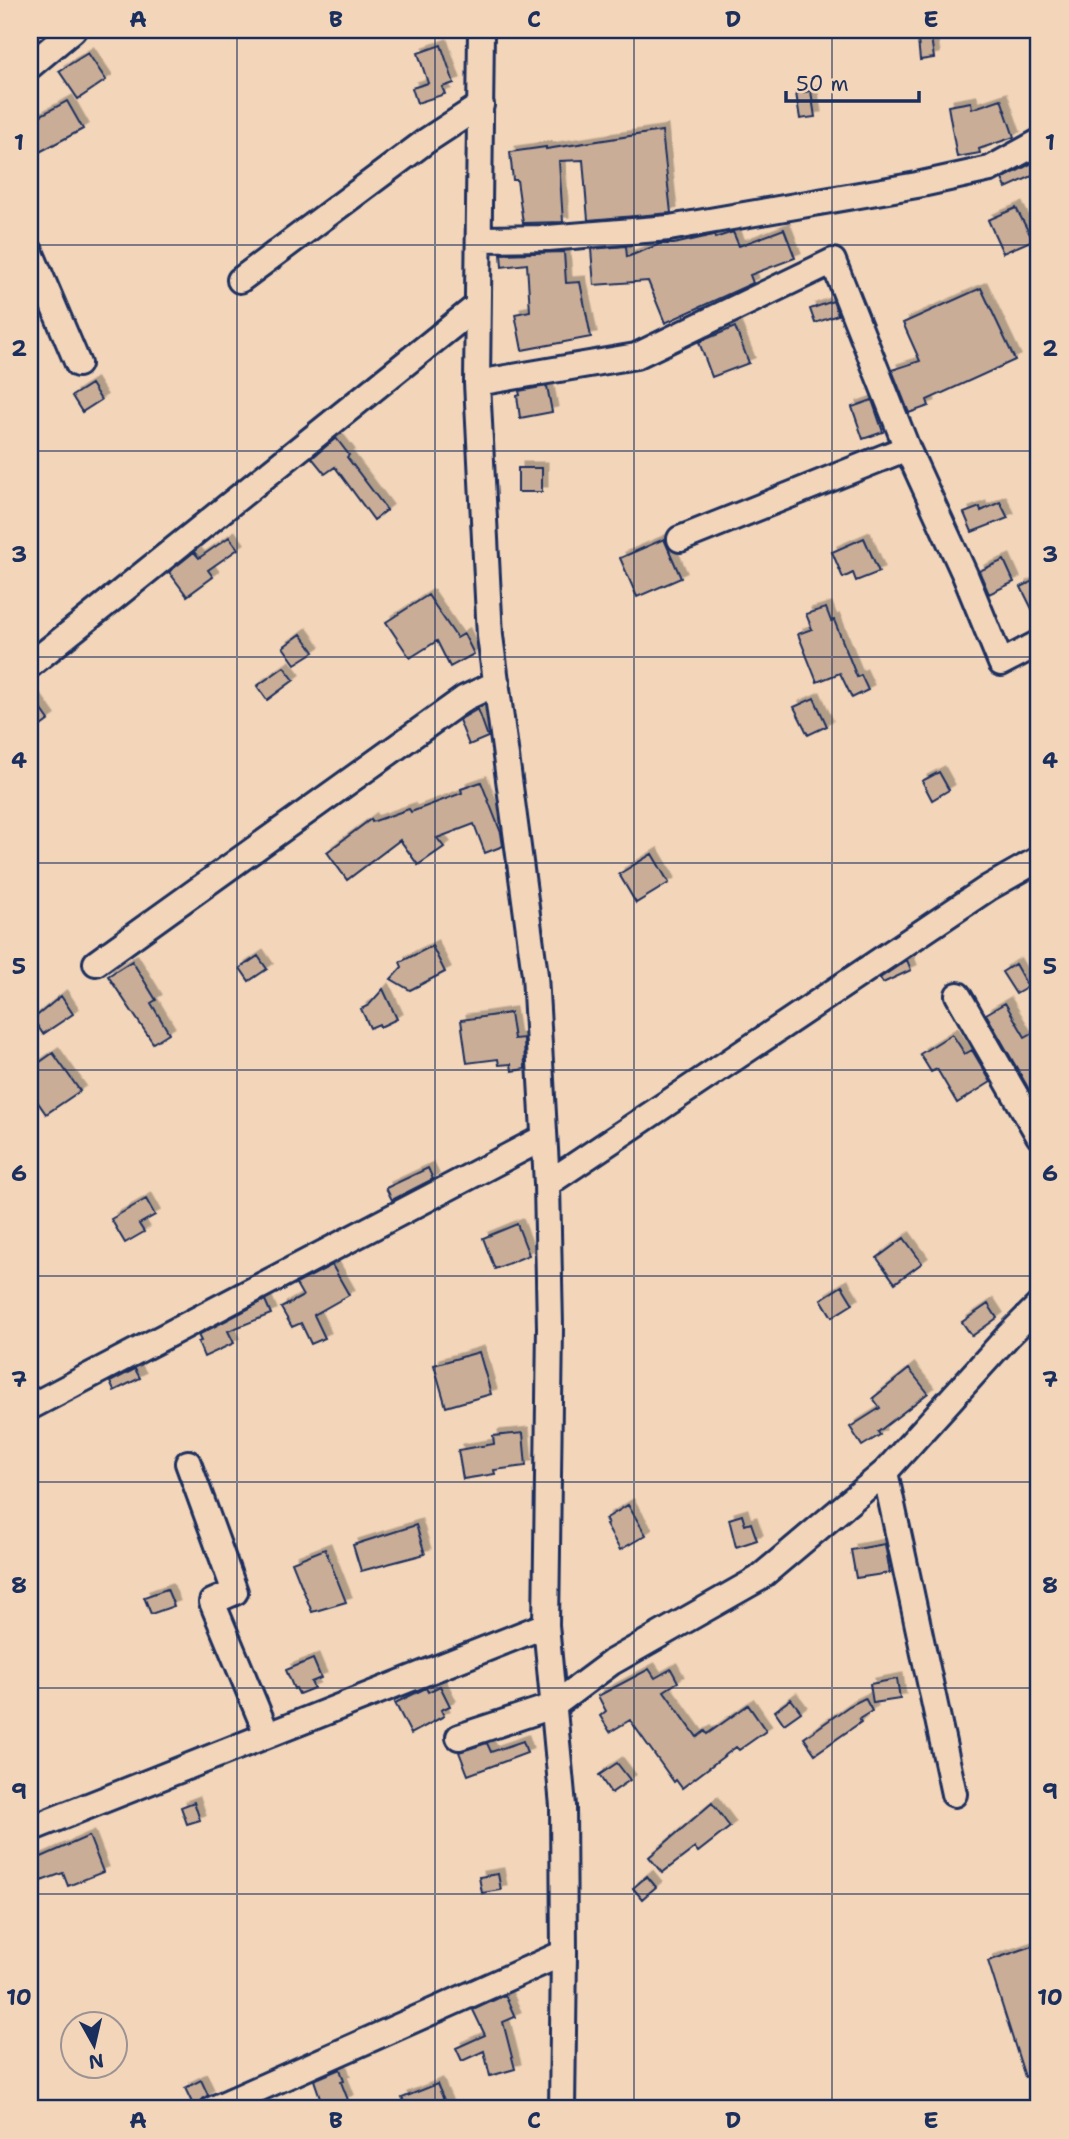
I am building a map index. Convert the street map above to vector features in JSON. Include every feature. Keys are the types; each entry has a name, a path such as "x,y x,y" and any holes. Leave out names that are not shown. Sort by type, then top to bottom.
{"street":[{"path":"30,66 73,30"},
{"path":"481,30 477,383 491,636 535,975 547,1184 550,1327 546,1625 563,1806 562,2109"},
{"path":"240,280 426,141 481,104"},
{"path":"480,239 548,238 669,228 917,185 990,169 1039,142"},
{"path":"30,251 78,363"},
{"path":"477,383 636,356 833,261 907,448 965,575 1001,663 1039,643"},
{"path":"30,665 477,306"},
{"path":"680,539 907,448"},
{"path":"96,963 466,698 496,683"},
{"path":"547,1184 988,888 1039,859"},
{"path":"958,995 1039,1136"},
{"path":"30,1406 543,1138"},
{"path":"459,1737 553,1706 612,1662 758,1579 885,1472 1039,1305"},
{"path":"188,1463 234,1592 212,1602 267,1734"},
{"path":"885,1472 954,1794"},
{"path":"30,1829 546,1625"},
{"path":"213,2109 564,1953"}],"building":[{"path":"917,30 930,30 934,58 920,60"},
{"path":"441,45 454,83 442,87 445,94 417,103 412,88 428,83 418,53"},
{"path":"88,53 106,80 78,99 59,71"},
{"path":"811,91 815,117 800,119 796,93"},
{"path":"1001,99 1014,137 979,149 980,153 957,157 948,106 971,102 972,109"},
{"path":"67,101 83,129 30,157 30,121"},
{"path":"662,131 671,213 588,220 583,160 559,161 563,222 523,223 510,152"},
{"path":"1034,162 1039,173 1006,188 1002,179"},
{"path":"1016,208 1033,240 1003,253 988,220"},
{"path":"784,229 795,258 750,275 753,283 665,323 648,281 594,285 591,249 626,246 627,257 660,244 674,244 714,235 715,238 733,232 739,246"},
{"path":"564,252 566,283 580,282 591,337 522,350 515,314 530,311 527,264 502,267 501,254"},
{"path":"981,288 1015,360 927,400 929,406 909,413 892,370 920,361 903,323"},
{"path":"833,301 838,315 815,323 810,309"},
{"path":"735,327 749,363 712,377 699,342"},
{"path":"91,384 101,400 82,412 72,396"},
{"path":"547,386 552,412 520,418 517,396 520,395 519,391"},
{"path":"872,400 883,432 863,439 852,407"},
{"path":"336,438 387,510 374,520 335,467 325,474 312,458"},
{"path":"518,468 542,468 542,492 518,492"},
{"path":"1000,502 1008,518 972,532 964,513 980,507 981,511"},
{"path":"229,537 238,549 208,570 213,577 187,596 169,572 194,552 199,558"},
{"path":"864,538 879,572 856,581 853,573 843,578 832,552"},
{"path":"664,539 681,578 637,597 620,558"},
{"path":"1004,560 1014,582 989,594 979,571"},
{"path":"1039,578 1039,623 1021,587"},
{"path":"428,595 457,638 464,634 474,654 450,667 437,641 410,658 386,622"},
{"path":"826,608 831,621 834,620 857,677 861,675 868,690 852,698 840,673 817,682 798,634 812,629 806,614"},
{"path":"301,634 314,652 295,664 283,647"},
{"path":"284,667 294,680 267,700 257,686"},
{"path":"30,693 49,720 30,734"},
{"path":"814,698 827,726 808,735 794,707"},
{"path":"478,709 488,737 469,745 459,720"},
{"path":"939,772 949,790 932,800 922,781"},
{"path":"481,782 501,833 503,846 485,853 474,824 437,838 444,847 418,865 400,840 347,880 327,852 371,819 372,822 409,809 411,812 462,793 461,789"},
{"path":"652,854 669,883 636,903 619,874"},
{"path":"432,946 445,972 410,990 391,979 402,967 400,962"},
{"path":"258,956 267,969 249,981 240,968"},
{"path":"907,960 911,970 883,983 880,978"},
{"path":"132,961 156,1000 151,1003 169,1033 153,1043 108,976"},
{"path":"1015,964 1028,987 1016,994 1002,972"},
{"path":"383,989 397,1019 380,1027 379,1024 370,1028 361,1009 369,1005"},
{"path":"61,996 73,1014 43,1034 33,1019"},
{"path":"1005,1003 1025,1037 1034,1032 1039,1041 1039,1107 986,1014"},
{"path":"510,1013 514,1039 524,1038 525,1069 512,1071 511,1064 499,1065 498,1059 467,1063 461,1020"},
{"path":"952,1034 965,1054 972,1050 991,1082 957,1103 937,1069 931,1072 920,1054"},
{"path":"53,1053 80,1091 46,1114 30,1091 30,1069"},
{"path":"428,1168 433,1179 392,1200 386,1188"},
{"path":"146,1199 155,1215 139,1224 144,1232 125,1243 111,1219"},
{"path":"517,1224 529,1255 495,1269 483,1238"},
{"path":"904,1238 922,1263 895,1283 877,1258"},
{"path":"332,1265 349,1295 314,1315 325,1338 311,1344 301,1323 292,1327 281,1308 303,1296 296,1284"},
{"path":"842,1286 853,1304 832,1317 821,1299"},
{"path":"265,1300 271,1314 228,1331 234,1343 204,1357 198,1335"},
{"path":"988,1304 997,1318 972,1336 962,1322"},
{"path":"479,1352 491,1394 446,1407 434,1365"},
{"path":"135,1369 140,1378 114,1391 110,1382"},
{"path":"909,1369 928,1393 878,1432 880,1435 862,1446 850,1427 880,1408 873,1398"},
{"path":"523,1433 526,1466 494,1470 495,1474 463,1479 458,1450 494,1444 493,1436"},
{"path":"628,1505 646,1535 620,1550 605,1519"},
{"path":"742,1515 745,1525 751,1523 757,1540 736,1547 729,1519"},
{"path":"416,1525 425,1554 361,1571 353,1545"},
{"path":"885,1544 890,1573 856,1578 851,1550"},
{"path":"325,1549 346,1602 312,1612 292,1562"},
{"path":"167,1589 174,1606 151,1614 144,1597"},
{"path":"313,1659 321,1678 311,1682 314,1688 299,1694 286,1670"},
{"path":"649,1669 655,1678 671,1669 678,1682 664,1691 697,1737 705,1731 707,1734 748,1705 766,1731 739,1750 736,1747 682,1788 676,1780 674,1782 630,1720 610,1732 600,1716 606,1711 598,1696"},
{"path":"897,1679 900,1699 873,1703 870,1684"},
{"path":"440,1686 450,1706 441,1710 444,1716 411,1734 395,1703 426,1688 428,1692"},
{"path":"865,1698 872,1711 859,1719 861,1722 815,1754 804,1738"},
{"path":"791,1699 801,1712 784,1724 775,1711"},
{"path":"523,1741 527,1753 468,1775 459,1752 487,1743 491,1752"},
{"path":"617,1763 630,1780 611,1793 599,1775"},
{"path":"194,1802 200,1820 187,1824 181,1807"},
{"path":"712,1803 730,1827 698,1852 695,1848 662,1873 649,1857"},
{"path":"89,1836 103,1872 68,1886 63,1873 30,1885 30,1862"},
{"path":"498,1874 501,1890 482,1893 479,1877"},
{"path":"647,1876 656,1887 642,1899 633,1888"},
{"path":"1039,1944 1039,2072 1025,2077 988,1961"},
{"path":"505,1995 515,2017 503,2022 515,2069 490,2076 484,2051 462,2061 456,2048 485,2035 473,2010"},
{"path":"340,2069 344,2081 341,2082 348,2100 324,2109 314,2080"},
{"path":"201,2080 208,2095 201,2101 198,2109 195,2109 185,2088"},
{"path":"437,2084 448,2109 407,2109 402,2098"}]}
